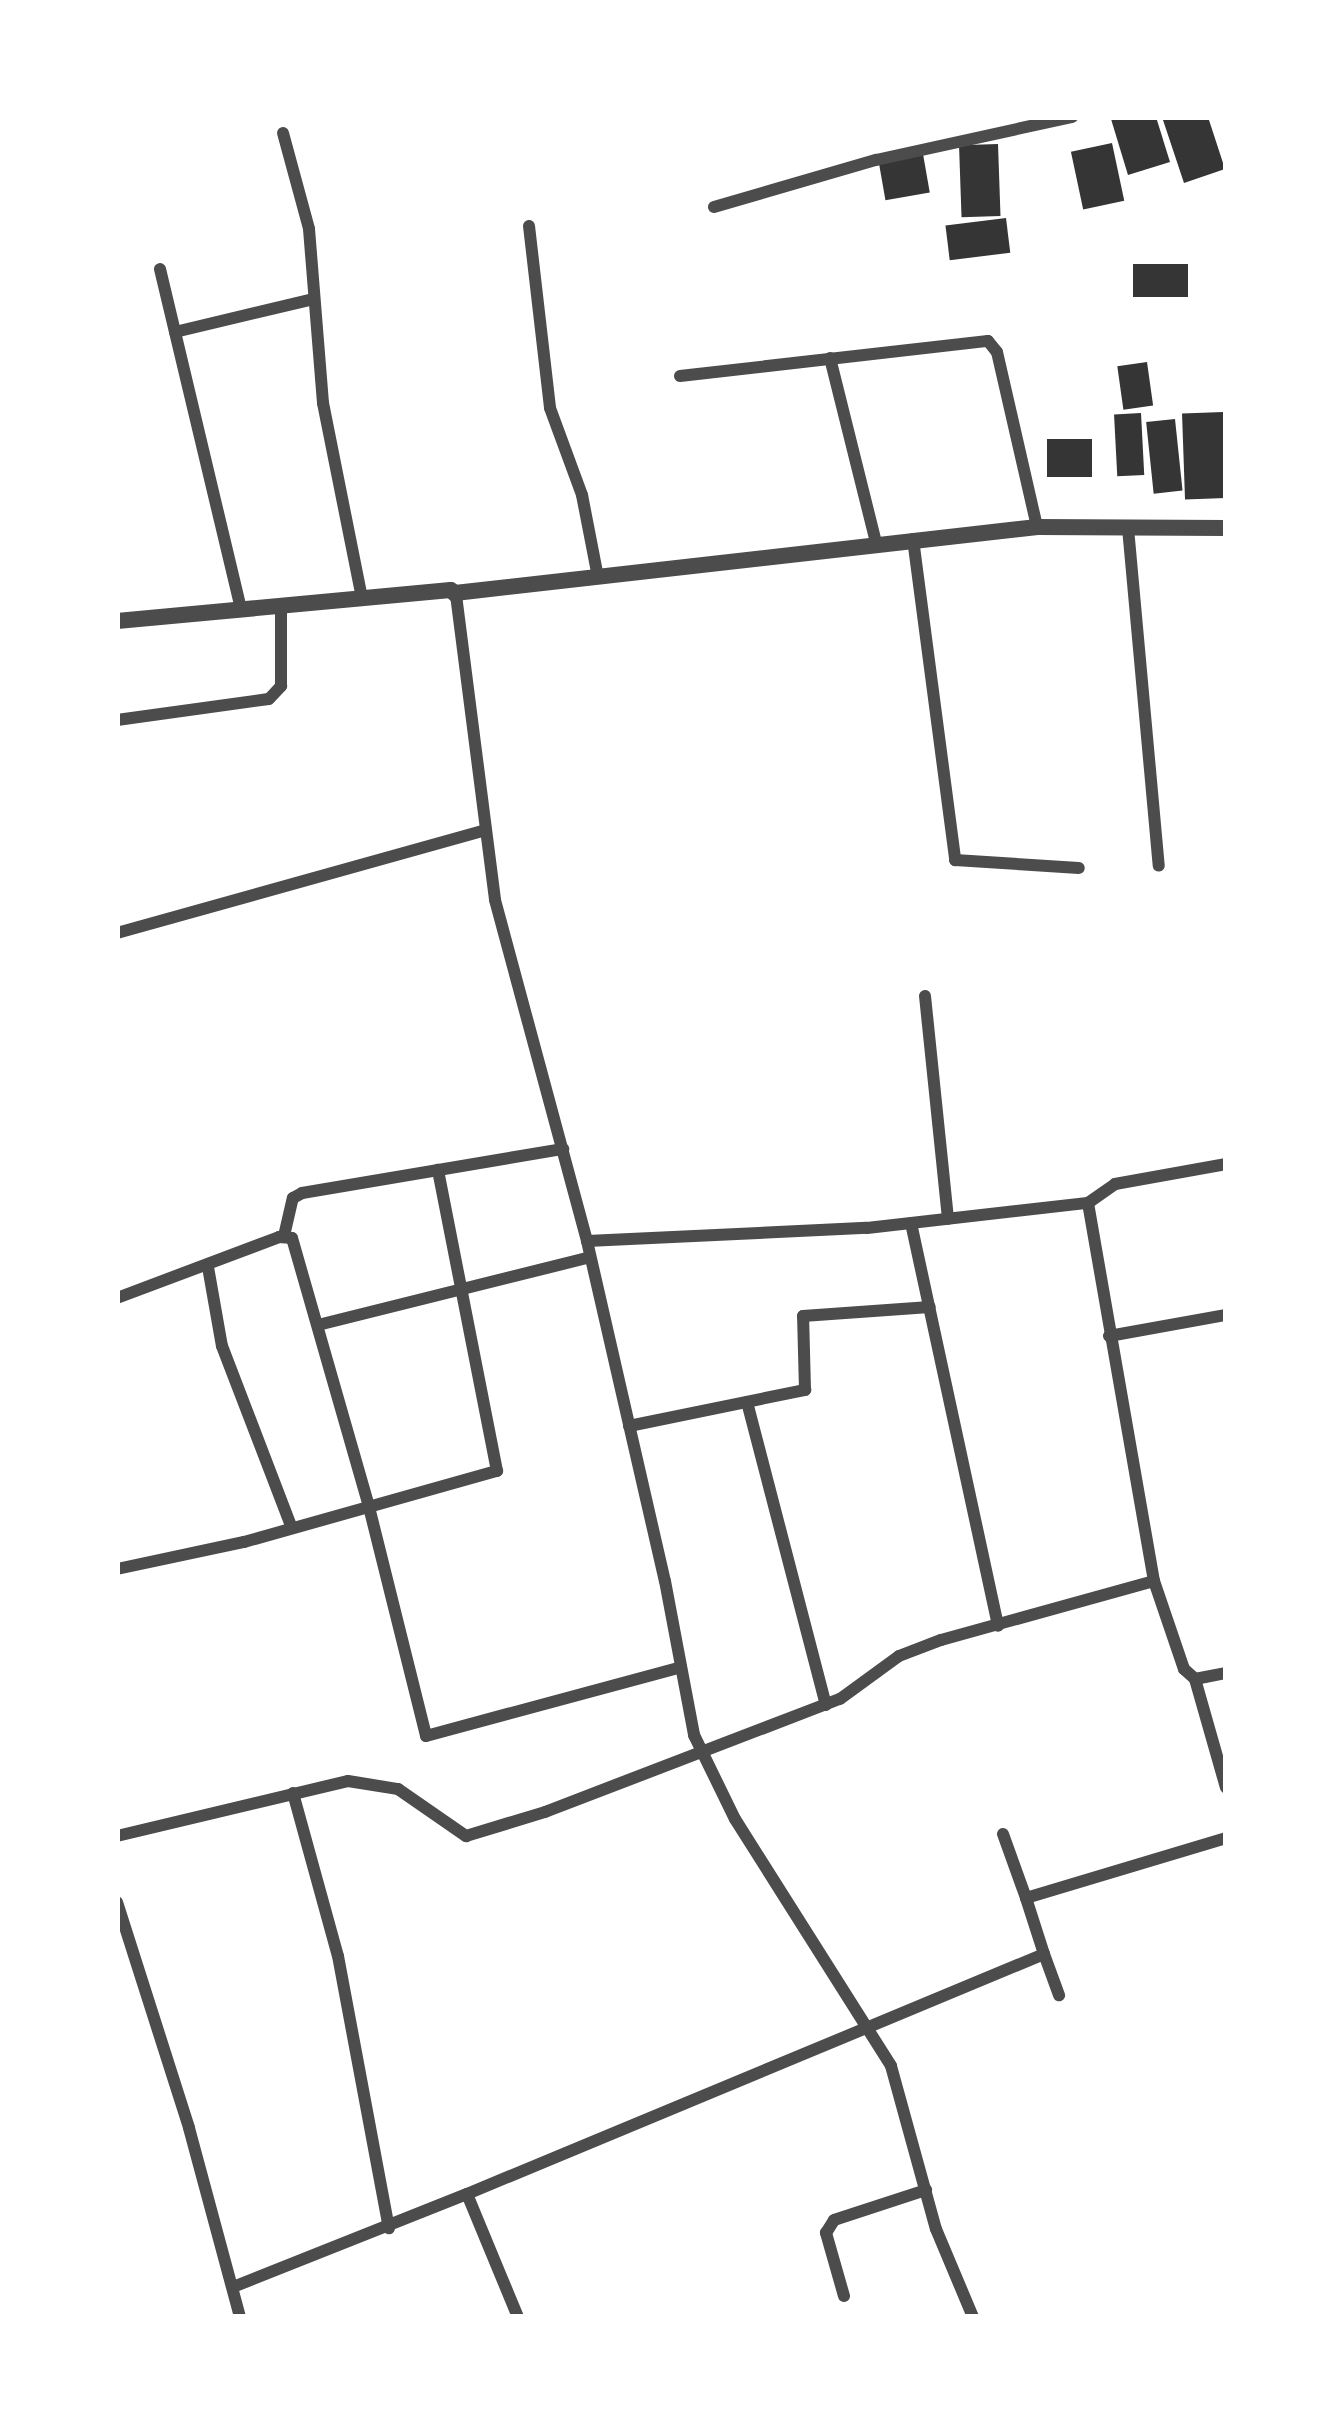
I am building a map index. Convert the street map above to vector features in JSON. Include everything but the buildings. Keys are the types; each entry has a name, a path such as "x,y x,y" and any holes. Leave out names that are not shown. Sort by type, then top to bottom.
{"street":[{"path":"714,207 876,160 1072,117"},
{"path":"284,133 309,229 323,403 362,599"},
{"path":"529,226 550,408 583,495 598,577"},
{"path":"160,269 241,610"},
{"path":"175,332 313,298"},
{"path":"680,376 983,340 992,344 1037,527"},
{"path":"830,358 876,542"},
{"path":"117,621 456,594 1037,527 1226,528"},
{"path":"1128,528 1159,866"},
{"path":"913,538 955,860 1079,868"},
{"path":"456,594 495,900 590,1257 702,1751 735,1819 891,2066 926,2190 973,2317"},
{"path":"117,720 274,695 280,686 281,607"},
{"path":"117,933 486,830"},
{"path":"925,996 948,1219"},
{"path":"284,1236 293,1198 302,1192 563,1149"},
{"path":"586,1241 911,1223 1088,1204 1115,1184 1226,1163"},
{"path":"117,1569 292,1528 498,1469 438,1170"},
{"path":"1088,1204 1154,1581 1184,1669 1195,1679 1226,1787"},
{"path":"911,1223 998,1626"},
{"path":"117,1298 284,1236"},
{"path":"284,1236 294,1242 318,1325 426,1736 681,1667"},
{"path":"318,1325 590,1257"},
{"path":"208,1267 222,1346 292,1528"},
{"path":"628,1426 808,1386 802,1316 930,1306"},
{"path":"1109,1336 1226,1315"},
{"path":"747,1402 826,1705"},
{"path":"117,1835 348,1781 376,1783 418,1798 452,1831 466,1835 826,1705 899,1657 1154,1581"},
{"path":"1195,1679 1226,1673"},
{"path":"293,1793 338,1956 389,2228"},
{"path":"1004,1834 1058,1995"},
{"path":"1027,1898 1226,1838"},
{"path":"117,1902 240,2317"},
{"path":"233,2287 389,2228 1044,1954"},
{"path":"844,2296 826,2233 834,2220 926,2190"},
{"path":"467,2194 518,2317"}]}
